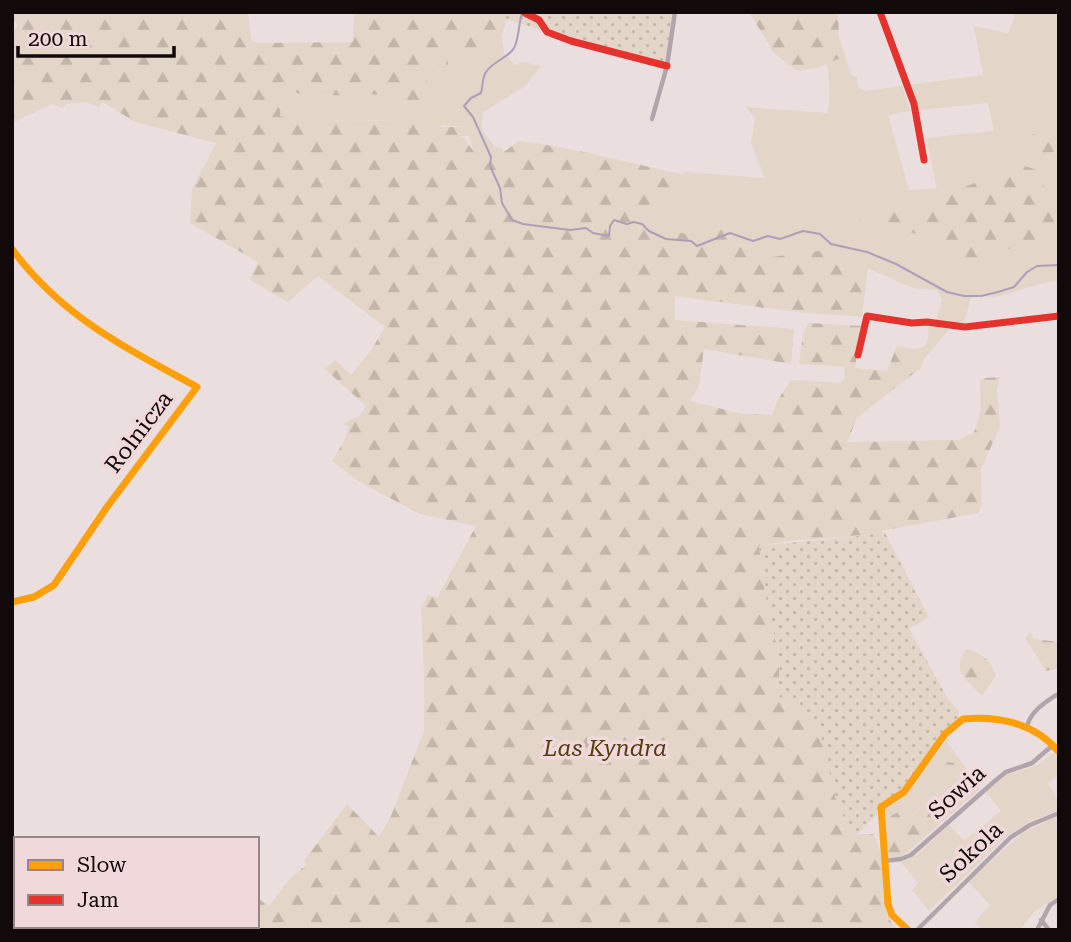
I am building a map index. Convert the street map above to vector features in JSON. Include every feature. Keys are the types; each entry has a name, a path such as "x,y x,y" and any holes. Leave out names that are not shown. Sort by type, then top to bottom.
{"street":[{"path":"652,119 667,66 675,12"},
{"path":"880,12 909,89 924,142 925,160"},
{"path":"524,13 539,20 547,32 571,41 622,57 667,66"},
{"name":"Rolnicza","path":"12,249 30,274 60,305 85,323 197,387 107,507 54,585 44,593 12,602"},
{"path":"858,355 867,316 965,327 1059,316"},
{"path":"1027,727 1028,720 1040,706 1056,695"},
{"path":"908,930 892,915 888,904 881,807 902,794 924,767 940,740 963,719 996,720 1027,727 1045,737 1056,748"},
{"name":"Sowia","path":"884,861 911,855 996,779 1006,772 1032,763 1056,748"},
{"name":"Sokola","path":"917,930 1011,837 1030,825 1059,813"},
{"path":"1037,930 1050,905 1059,899"},
{"path":"1041,920 1049,930"}],"green space":[{"name":"Las Kyndra","path":"12,12 248,12 251,40 257,43 353,42 354,12 483,12 507,18 502,35 504,53 447,50 448,65 432,64 421,101 398,103 397,94 306,96 289,90 282,94 280,116 297,120 433,121 442,127 466,127 457,136 464,138 484,166 519,141 580,151 682,174 643,219 671,231 694,234 746,224 748,260 826,250 868,268 862,317 796,312 675,296 675,320 794,329 791,364 704,349 699,386 690,401 743,414 772,415 777,401 791,380 840,383 844,380 845,367 799,364 803,334 808,323 861,326 855,368 887,371 897,346 914,349 913,356 899,371 914,373 857,418 847,442 958,440 972,435 980,415 980,381 984,378 1000,377 997,389 1000,426 981,470 982,505 978,513 881,531 885,533 759,546 765,593 780,660 778,696 807,713 820,731 858,834 873,834 881,858 885,908 898,930 155,930 259,928 259,899 269,906 290,879 306,865 304,861 347,804 379,837 391,816 424,731 421,608 428,594 437,598 476,526 420,514 358,481 332,461 349,426 342,424 359,416 366,406 325,369 335,360 351,375 372,349 385,327 318,276 288,302 250,280 258,262 190,223 192,189 216,143 135,122 103,102 99,107 85,102 66,104 62,108 52,104 12,123 12,36 18,24 12,21"},
{"path":"483,12 673,12 665,68"},
{"path":"749,12 838,12 839,37 845,56 819,67 797,71 774,53"},
{"path":"1013,12 1059,12 1059,281 999,296 971,297 964,323 950,328 924,359 921,368 914,373 898,371 912,356 914,349 924,347 929,324 936,321 942,299 937,290 913,288 826,250 747,261 746,224 693,234 670,231 643,219 684,172 765,178 751,143 755,118 746,107 827,113 830,88 826,62 845,56 851,75 857,77 858,87 865,91 902,86 910,111 888,115 909,190 937,188 926,138 994,131 988,103 917,110 908,85 983,75 974,26 1008,33 1014,18"},
{"path":"446,50 496,51 504,53 515,66 522,62 541,66 525,86 482,113 482,130 495,147 502,148 503,153 484,166 473,150 469,136 457,136 465,127 383,120 297,120 280,117 282,94 289,90 306,96 334,96 438,63"},
{"path":"1051,121 1059,131 1059,147 1054,152 1029,155 1022,148 1022,136 1038,132"},
{"path":"1021,165 1044,172 1043,201 1059,202 1058,223 1049,236 965,263 930,234 889,232 860,220 861,214 889,205 915,215 929,212 959,189"},
{"path":"885,533 929,617 909,629 948,699 959,711 959,719 912,780 877,811 858,834 838,809 820,731 807,713 778,696 780,660 765,593 759,546"},
{"path":"1030,632 1034,639 1059,642 1059,668 1046,671 1025,638"},
{"path":"966,649 985,658 996,676 982,696 960,670"},
{"path":"946,740 980,789 959,782 958,775 944,779 941,789 913,814 885,823 884,808 905,797"},
{"path":"1054,752 1059,758 1059,774 1048,783 1059,803 1059,810 1029,822 1008,835 929,911 912,890 918,883 901,862 917,855 949,825 964,841 1001,811 986,792 1005,776 1038,765"},
{"path":"954,763 959,782 980,789 905,854 895,860 887,858 885,823 904,809 914,814 941,789 944,779 936,778 938,765"},
{"path":"1059,815 1059,896 1035,911 1020,930 981,930 975,922 990,905 968,881 1023,833"}],"waterway":[{"path":"522,12 513,50 489,68 481,93 471,98 464,106 473,117 491,157 490,166 500,188 502,203 512,220 570,230 586,228 593,233 609,236 614,220 627,224 634,222 666,239 691,241 697,246 730,233 753,241 768,236 780,239 803,231 820,234 831,244 867,252 896,264 947,292 964,296 981,296 1014,287 1027,272 1037,266 1059,265"}],"traffic: slow":[{"path":"12,249 31,273 74,312 120,344 197,387 107,507 54,585 34,597 12,602"},
{"path":"908,930 892,915 888,904 881,807 904,792 945,734 963,719 1003,720 1028,728 1059,752"}],"traffic: jam":[{"path":"880,12 914,104 924,160"},
{"path":"525,13 539,20 547,32 571,41 667,66"},
{"path":"858,355 867,316 965,327 1059,316"}]}
